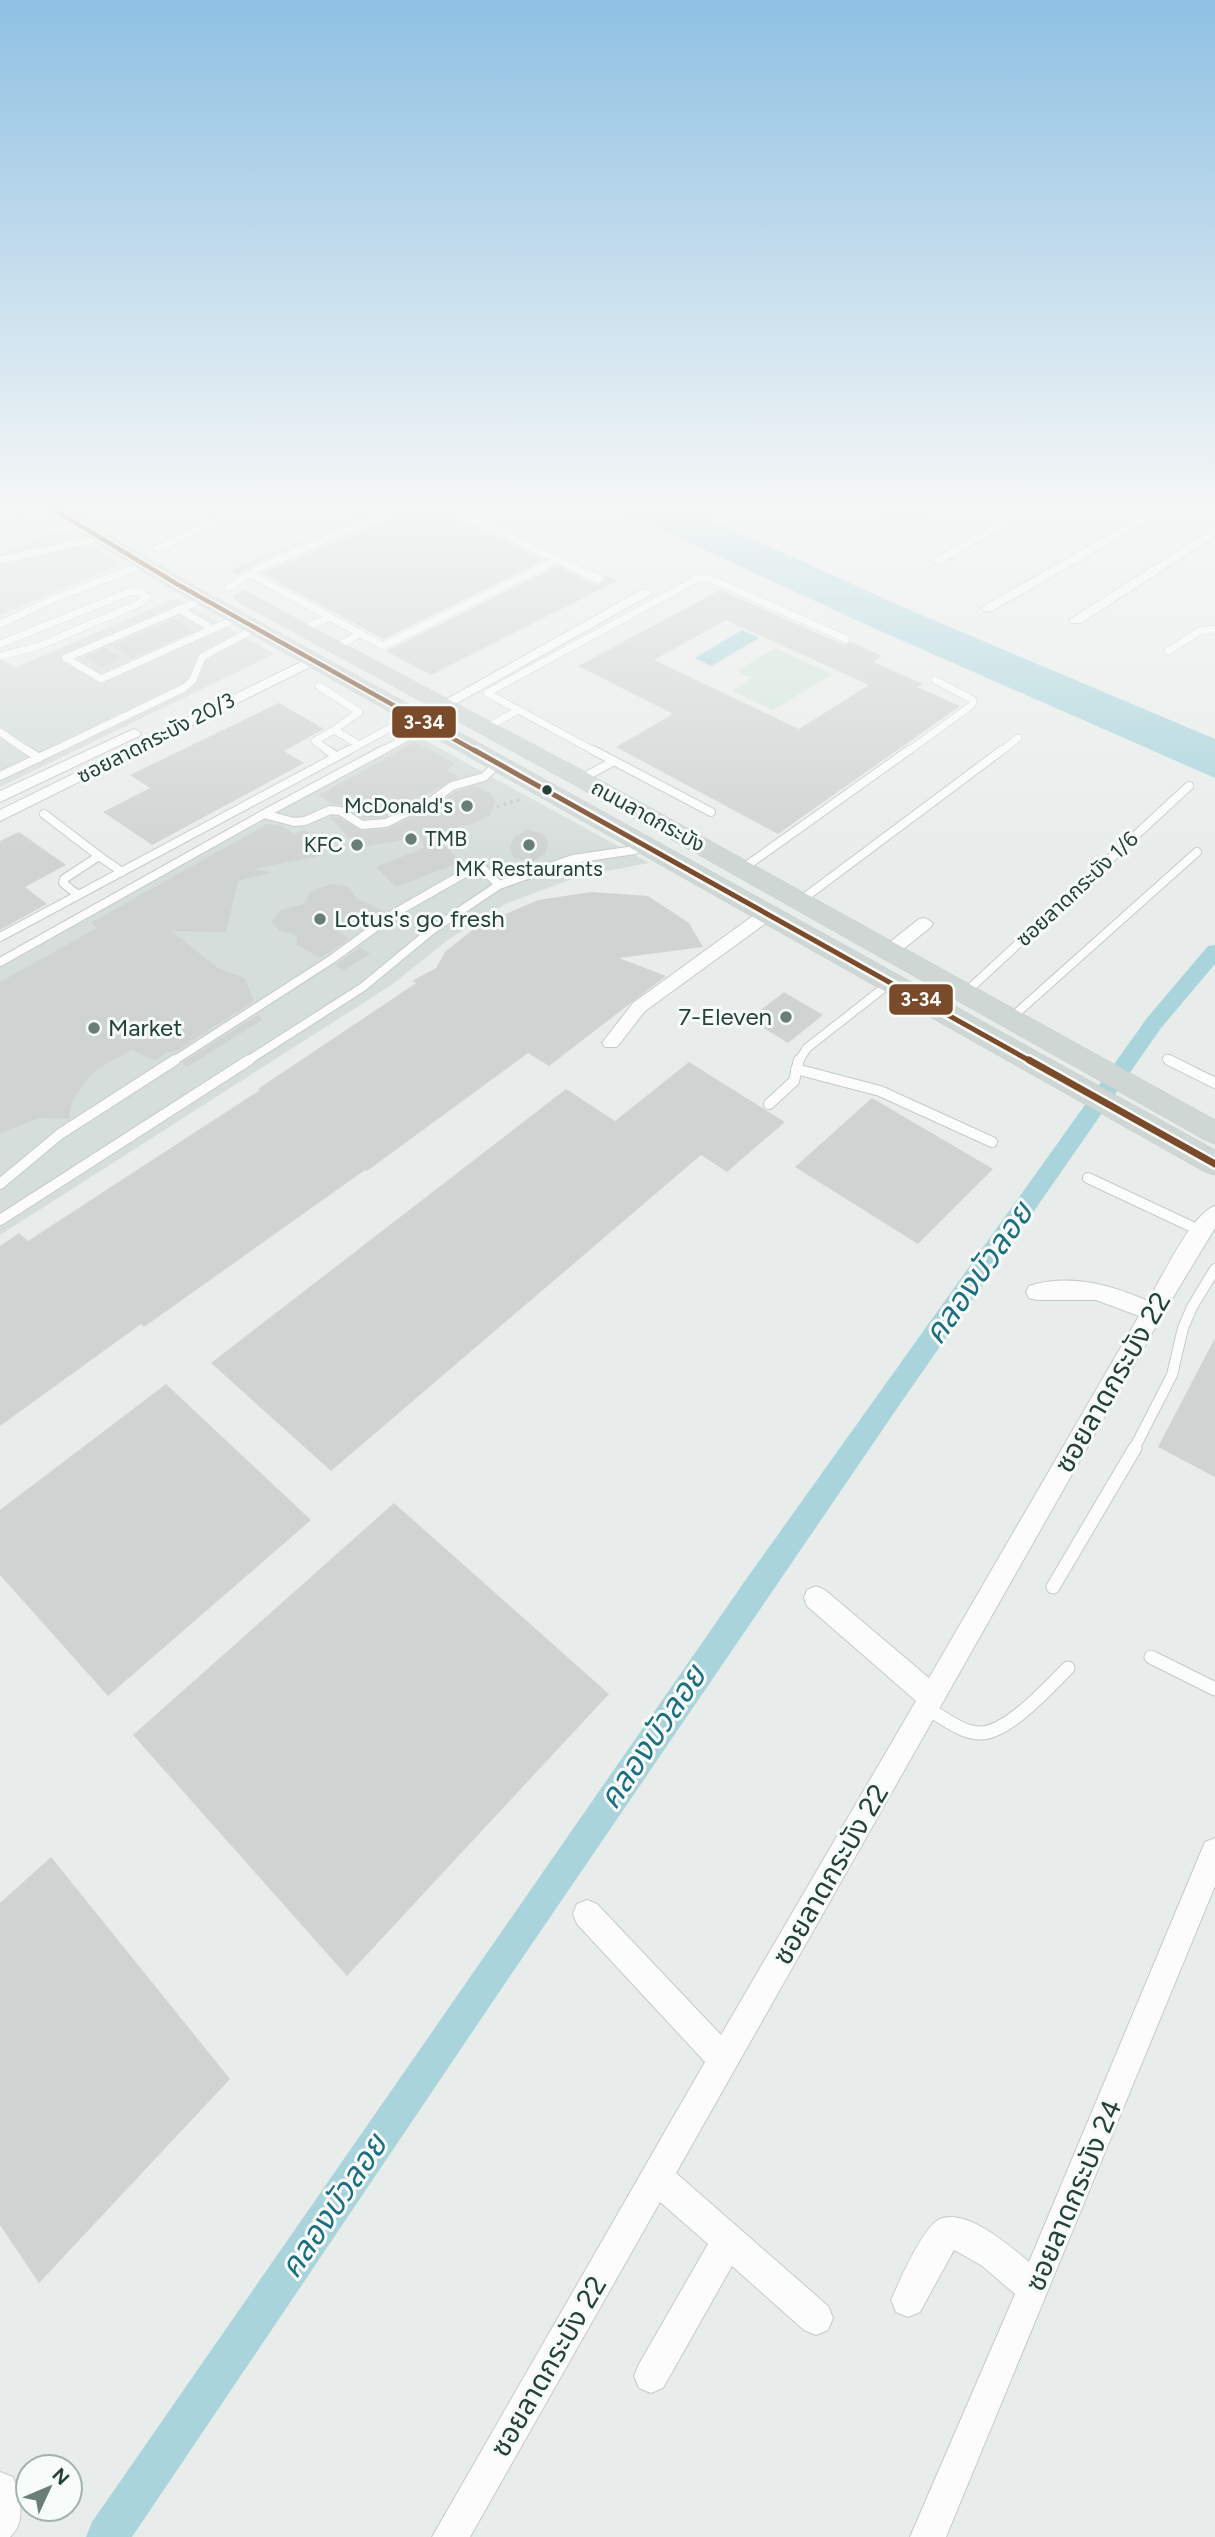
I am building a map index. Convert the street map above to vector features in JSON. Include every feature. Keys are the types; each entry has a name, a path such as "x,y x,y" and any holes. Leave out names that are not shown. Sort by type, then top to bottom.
{"main road":[{"name":"ถนนลาดกระบัง","path":"245,620 305,647 336,647 445,704 1012,1018 1034,1046"},
{"name":"ถนนลาดกระบัง","path":"264,620 423,719 890,983 1034,1046 1207,1144"},
{"path":"642,845 666,827"}],"street":[{"path":"445,704 594,620"},
{"name":"ซอยลาดกระบัง 20/3","path":"7,794 305,647"},
{"name":"ซอยลาดกระบัง 20/3","path":"0,816 170,730 305,647"},
{"path":"157,722 170,730"},
{"path":"7,794 31,801"},
{"path":"611,1043 639,1007 767,914"},
{"path":"891,950 925,923"},
{"name":"ซอยลาดกระบัง 22","path":"450,2537 1152,1313 1208,1222"},
{"path":"1037,1292 1074,1288 1100,1291 1152,1313"},
{"path":"816,1598 928,1702"},
{"name":"ซอยลาดกระบัง 24","path":"928,2537 1215,1852"},
{"path":"587,1914 723,2059"},
{"path":"656,2177 816,2318"},
{"path":"908,2300 939,2243 947,2233 955,2232 969,2238 1034,2289"},
{"path":"651,2376 728,2241"},
{"path":"0,2490 4,2506 0,2524"}],"lane":[{"path":"0,644 59,620"},
{"path":"0,656 39,646 99,620"},
{"path":"153,620 66,658 101,679 213,629 247,623"},
{"path":"198,620 213,629"},
{"path":"305,647 327,620"},
{"path":"336,620 383,646 435,620"},
{"path":"621,620 487,693 711,812"},
{"path":"804,620 846,639"},
{"path":"0,776 184,688 193,680 202,657 247,623"},
{"path":"1168,651 1200,631 1215,629"},
{"path":"336,647 360,634"},
{"path":"742,869 972,705 973,700 967,695 936,680"},
{"path":"319,686 359,712 315,741 336,755"},
{"path":"487,727 519,710"},
{"path":"0,937 336,755 423,719"},
{"path":"0,962 264,814 423,719"},
{"path":"334,730 358,744"},
{"path":"0,732 39,758"},
{"path":"800,901 1018,738"},
{"path":"582,779 614,761"},
{"path":"264,814 294,822 305,821 330,810 340,811 362,825 386,822 433,800 452,786 484,777 499,762"},
{"name":"ซอยลาดกระบัง 1/6","path":"966,992 1189,786"},
{"path":"44,814 122,872"},
{"path":"0,1220 363,987 432,930 499,885 573,859 597,853 635,850 642,845"},
{"path":"1012,1018 1197,852"},
{"path":"78,895 63,883 64,879 99,856"},
{"path":"0,1184 60,1134 331,959 395,913 479,865 499,885"},
{"path":"769,1104 794,1080 799,1059 807,1048 890,983"},
{"path":"1167,1059 1215,1083"},
{"path":"796,1069 880,1091 992,1142"},
{"path":"1088,1178 1208,1222"},
{"path":"1053,1587 1147,1427 1172,1375 1183,1328 1192,1307 1215,1269"},
{"path":"1151,1657 1215,1689"},
{"path":"928,1702 962,1728 982,1733 1000,1729 1068,1668"}],"shaded area":[{"path":"124,620 215,620 274,654 0,787 0,658 15,668"},
{"path":"408,731 649,863 580,876 507,903 448,940 390,986 0,1235 0,961"}],"green space":[{"path":"775,648 832,674 773,710 732,691 752,678 737,671"}],"water":[{"path":"857,620 934,620 1215,739 1215,778"},
{"path":"742,630 759,638 711,666 695,658"}],"building":[{"path":"171,620 176,620 194,631 132,658 112,646"},
{"path":"349,620 421,620 383,639"},
{"path":"448,620 539,620 431,675 386,651"},
{"path":"663,620 725,620 654,660 799,729 869,685 727,620 789,620 844,645 851,642 882,656 873,662 923,684 917,687 960,706 778,834 616,747 673,714 578,666"},
{"path":"105,648 122,658 102,667 85,657"},
{"path":"279,703 324,729 284,751 304,763 152,845 103,812 150,788 130,775"},
{"path":"415,742 456,764 446,770 459,777 384,817 364,818 344,805 332,804 319,795"},
{"path":"475,786 490,793 495,802 490,815 477,822 434,834 461,862 396,887 376,867 424,848 420,837 359,848 330,817 338,817 362,831 387,829 436,806 455,792"},
{"path":"267,824 281,825 295,834 305,829 324,855 253,869 273,872 238,881 226,932 171,931 218,968 245,978 254,1001 175,1052 167,1052 155,1061 132,1050 97,1069 72,1102 69,1119 40,1118 0,1133 0,982 97,928 90,923"},
{"name":"MK Restaurants","path":"527,830 544,834 548,843 545,854 532,862 514,858 510,847 514,837"},
{"path":"19,832 66,865 25,887 47,904 0,930 0,841"},
{"name":"Lotus's go fresh","path":"332,884 348,887 357,899 385,911 338,931 349,939 321,958 296,945 297,935 280,931 272,922 280,910 304,904 310,892"},
{"path":"591,892 648,896 689,923 703,947 619,958 666,976 549,1066 528,1053 367,1171 144,1327 141,1324 0,1426 0,1246 19,1233 28,1241 260,1090 258,1089 416,983 412,981 436,968 445,952 476,927 538,900"},
{"path":"360,947 370,954 344,970 335,965"},
{"name":"7-Eleven","path":"784,992 823,1015 788,1043 749,1019"},
{"path":"259,1014 262,1020 187,1067 182,1063"},
{"path":"689,1062 785,1122 727,1172 701,1155 331,1471 211,1363 566,1089 615,1121"},
{"path":"872,1098 993,1169 918,1244 795,1167"},
{"path":"1215,1338 1215,1477 1158,1447"},
{"path":"166,1384 311,1520 108,1696 0,1575 0,1510"},
{"path":"394,1503 609,1694 347,1976 133,1735"},
{"path":"51,1857 230,2079 39,2283 0,2225 0,1903"}],"waterway":[{"name":"คลองบัวลอย","path":"107,2537 496,1967 889,1399 1154,1023 1215,951"}],"transit line":[{"name":"3-34","path":"242,620 1215,1164"}],"place":[{"name":"McDonald's","path":"467,806"},
{"name":"TMB","path":"411,839"},
{"name":"KFC","path":"357,845"},
{"name":"MK Restaurants","path":"529,845"},
{"name":"Lotus's go fresh","path":"320,919"},
{"name":"7-Eleven","path":"786,1017"},
{"name":"Market","path":"94,1028"}]}
